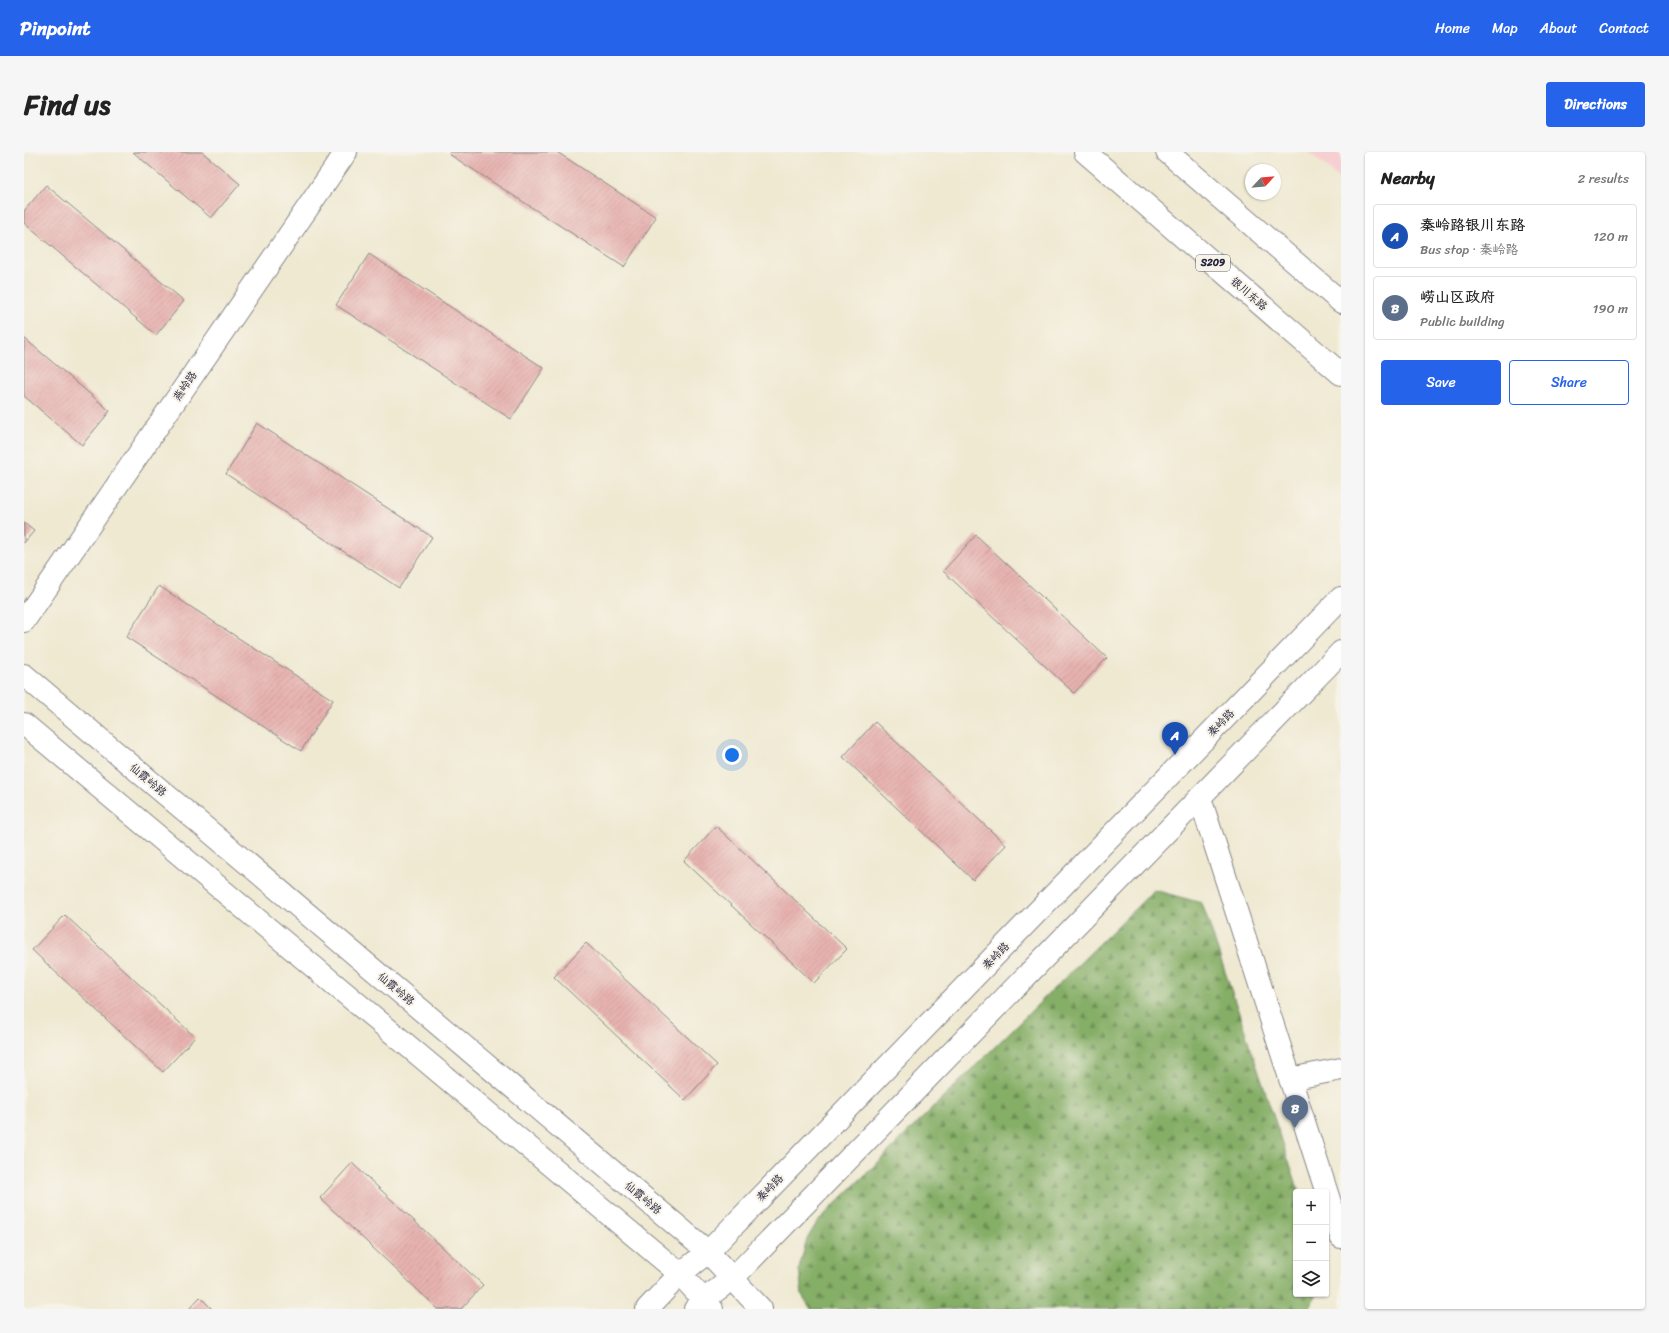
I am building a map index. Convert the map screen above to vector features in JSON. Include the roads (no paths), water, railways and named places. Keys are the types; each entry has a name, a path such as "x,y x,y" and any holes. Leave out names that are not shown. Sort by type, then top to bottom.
{"main road":[{"name":"燕岭路","path":"24,621 346,152"},
{"name":"银川东路","path":"1085,152 1341,374"},
{"path":"1169,153 1341,302"},
{"name":"秦岭路","path":"647,1309 680,1274 708,1252 1341,598"},
{"path":"24,724 680,1274 704,1306 732,1279 1341,652"},
{"name":"仙霞岭路","path":"24,676 708,1252 761,1309"},
{"path":"1200,798 1290,1079 1332,1179 1341,1237"},
{"path":"1290,1079 1341,1069"}],"place":[{"name":"秦岭路银川东路","path":"1175,755"},
{"name":"崂山区政府","path":"1295,1128"}]}
